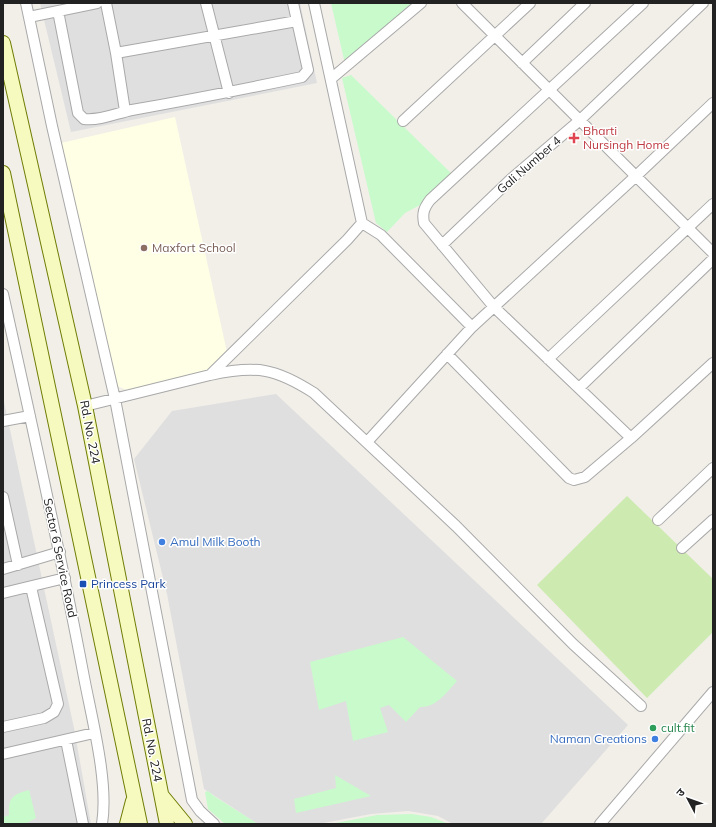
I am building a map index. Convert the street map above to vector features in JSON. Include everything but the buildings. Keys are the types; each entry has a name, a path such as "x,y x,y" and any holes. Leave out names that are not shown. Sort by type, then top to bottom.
{"main road":[{"name":"Rd. No. 224","path":"3,43 85,406 167,824"},
{"path":"3,173 140,824"},
{"path":"161,794 185,824"},
{"path":"127,824 134,797"}],"street":[{"path":"26,3 53,133 115,399 192,800 200,811 214,824"},
{"path":"29,17 98,3"},
{"path":"106,3 125,111"},
{"path":"206,3 229,93"},
{"path":"58,11 78,113 84,119 90,120 125,111 229,93 302,77 308,70 293,3"},
{"path":"314,3 332,78 362,223 381,235 472,327"},
{"path":"332,78 421,3"},
{"path":"462,3 713,253"},
{"path":"404,121 530,3"},
{"path":"522,63 585,3"},
{"path":"631,438 494,307 424,223 424,207 643,3"},
{"name":"Gali Number 4","path":"442,245 512,179 580,120 703,3"},
{"path":"116,53 297,20"},
{"path":"367,442 472,327 713,103"},
{"path":"548,359 713,204"},
{"path":"210,375 347,240 362,223"},
{"path":"579,388 713,259"},
{"name":"Sector 6 Service Road","path":"3,294 60,552 94,732 101,771 105,809 102,824"},
{"path":"447,354 569,478 574,480 585,477 631,438 713,363"},
{"path":"85,406 210,375 246,368 273,372 291,378 314,393 367,442 456,526 573,644 641,706"},
{"path":"3,421 30,416"},
{"path":"658,520 713,468"},
{"path":"3,497 18,565"},
{"path":"682,548 713,520"},
{"path":"3,569 60,552"},
{"path":"3,593 65,578"},
{"path":"3,727 44,718 54,712 58,704 32,587"},
{"path":"600,824 713,692"},
{"path":"3,754 94,732"},
{"path":"66,740 83,824"}],"shaded area":[{"path":"40,3 300,3 317,83 71,132"},
{"name":"Maxfort School","path":"175,117 227,352 208,371 129,391 115,385 61,143"},
{"path":"276,394 628,725 541,824 453,824 438,816 408,811 371,814 318,824 258,824 204,789 167,594 134,459 172,411"},
{"path":"3,397 74,728 91,824 3,824"}],"green space":[{"path":"331,3 416,3 345,64"},
{"path":"351,75 454,176 422,204 405,213 387,232 376,223 342,78"},
{"path":"627,496 713,579 713,632 647,698 537,585"},
{"path":"403,637 457,681 441,698 431,705 420,707 406,722 389,705 380,708 388,732 353,741 346,701 319,710 310,662"},
{"path":"335,775 371,796 296,813 294,799 336,788"},
{"path":"29,790 36,818 25,824 3,824 3,817 9,815 9,804 15,795"},
{"path":"208,791 258,824 225,824 208,809 205,792"},
{"path":"412,814 431,817 449,824 331,824 377,815"}],"place":[{"name":"Bharti Nursingh Home","path":"574,138"},
{"name":"Maxfort School","path":"144,248"},
{"name":"Amul Milk Booth","path":"162,542"},
{"name":"Princess Park","path":"83,584"},
{"name":"cult.fit","path":"653,728"},
{"name":"Naman Creations","path":"655,739"}]}
